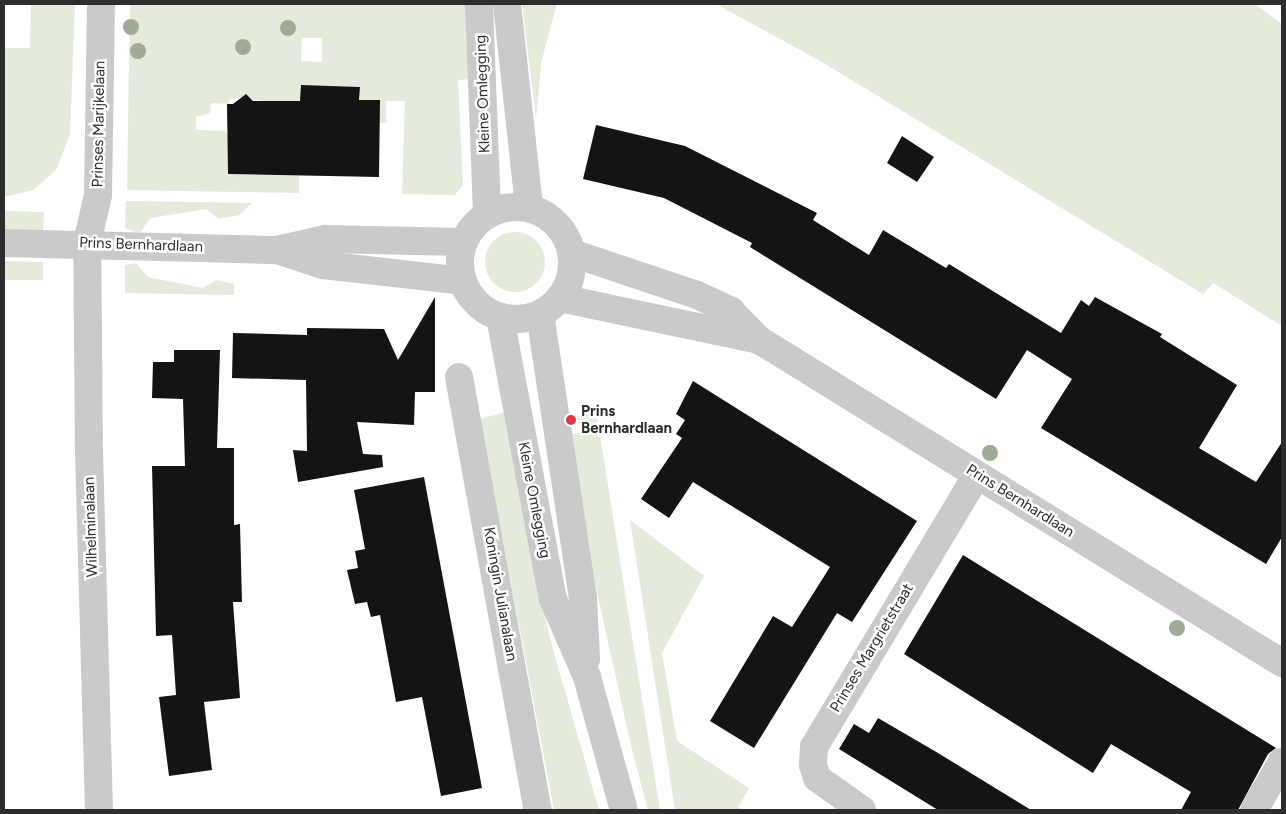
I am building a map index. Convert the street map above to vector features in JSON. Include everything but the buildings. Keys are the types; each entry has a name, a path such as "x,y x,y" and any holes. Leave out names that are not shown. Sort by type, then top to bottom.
{"street":[{"name":"Prinses Marijkelaan","path":"87,243 98,195 101,4"},
{"name":"Kleine Omlegging","path":"479,4 486,214"},
{"name":"Kleine Omlegging","path":"507,4 530,208"},
{"path":"503,208 530,208 557,224 572,253 572,270 550,306 519,319 500,317 472,299 463,281 460,260 463,242 473,226 486,214 503,208"},
{"name":"Prins Bernhardlaan","path":"4,243 87,243 277,250 326,239 463,242"},
{"name":"Wilhelminalaan","path":"87,243 89,452 100,810"},
{"name":"Prins Bernhardlaan","path":"277,250 323,265 463,281"},
{"name":"Prins Bernhardlaan","path":"572,253 697,295 731,311 759,340 1282,663"},
{"name":"Prins Bernhardlaan","path":"550,306 759,340"},
{"name":"Kleine Omlegging","path":"550,306 582,597 587,677"},
{"name":"Kleine Omlegging","path":"500,317 553,599 587,677 624,810"},
{"name":"Koningin Julianalaan","path":"459,377 538,810"},
{"name":"Prinses Margrietstraat","path":"862,810 817,778 813,765 814,747 977,475"},
{"path":"1254,810 1282,762"}],"shaded area":[{"path":"31,4 75,4 70,134 57,168 44,181 33,190 4,197 5,48 30,48"},
{"path":"130,4 466,4 470,79 458,80 463,185 455,195 402,194 405,101 386,101 386,123 310,122 308,176 299,175 299,193 127,190","holes":["302,38 322,38 322,62 301,61","333,86 360,87 359,108","242,97 261,101 263,175 228,174 228,134 225,131 196,130 196,117 210,113 211,103 229,104 229,100"]},
{"path":"522,4 557,4 541,63 536,119"},
{"path":"716,4 1255,4 1282,24 1282,326 1213,283 1203,294 822,62"},
{"path":"126,201 252,203 239,215 219,219 206,209 150,218 141,232 136,232 125,228"},
{"path":"4,211 44,212 43,231 4,230"},
{"path":"515,232 527,234 540,245 545,262 543,274 532,287 515,292 503,290 490,279 485,262 487,250 498,237"},
{"path":"4,261 43,262 43,280 4,280"},
{"path":"136,263 148,277 203,288 217,280 234,284 234,295 125,293 125,265"},
{"path":"596,410 660,810 648,810 632,750 585,538 567,435 580,432 577,416"},
{"path":"509,411 549,635 599,810 554,810 480,419"},
{"path":"630,520 704,576 662,653 677,741 749,788 738,807 743,810 675,810"}],"place":[{"name":"Prins Bernhardlaan","path":"571,420"}]}
